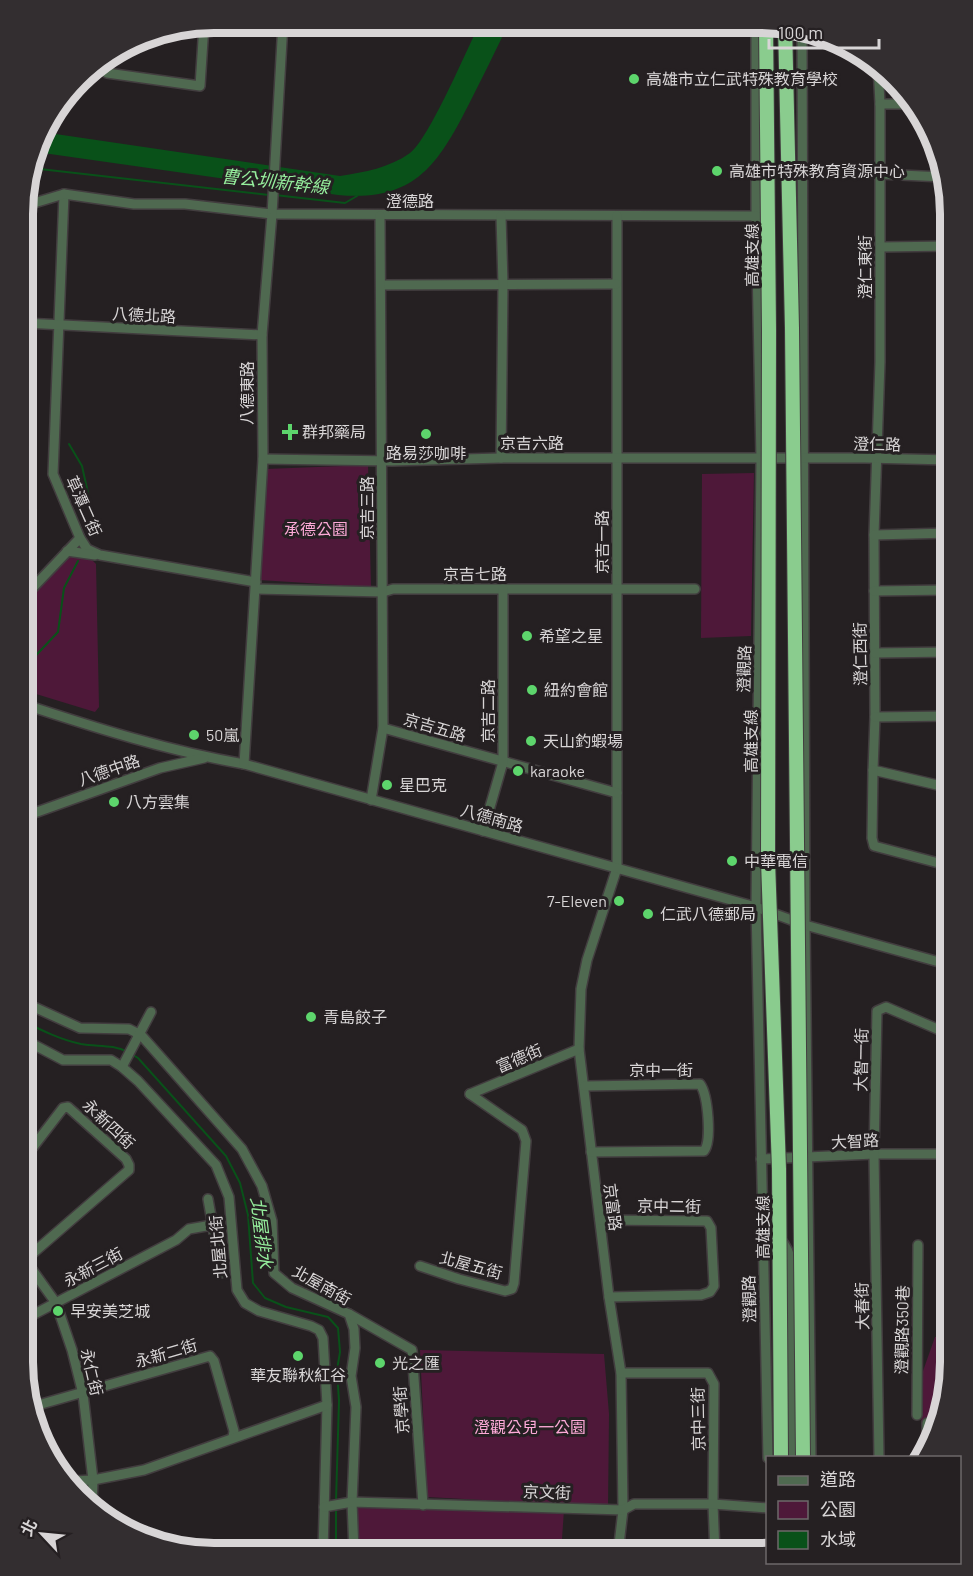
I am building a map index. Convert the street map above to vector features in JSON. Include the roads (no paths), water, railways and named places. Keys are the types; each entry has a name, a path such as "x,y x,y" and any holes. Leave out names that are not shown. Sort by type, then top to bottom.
{"highway":[{"name":"高雄支線","path":"766,34 769,330 768,861 779,1169 781,1456"},
{"path":"784,35 792,316 803,1456"}],"street":[{"name":"八德東路","path":"244,764 263,459 262,335 283,33"},
{"name":"澄觀路","path":"756,33 756,216 761,459 756,907 768,1456"},
{"path":"108,69 107,73 200,86 203,34"},
{"path":"802,38 805,926 812,1456"},
{"name":"澄仁東街","path":"877,459 880,247 879,79"},
{"path":"880,104 903,104"},
{"path":"880,174 936,177"},
{"name":"澄德路","path":"64,194 134,204 185,204 272,214 756,216"},
{"path":"34,203 64,194"},
{"name":"草潭二街","path":"64,194 53,474 80,538 87,549 100,555 256,586"},
{"name":"京吉三路","path":"371,800 383,728 380,216"},
{"path":"501,216 503,284 501,458"},
{"name":"京吉一路","path":"617,216 617,868"},
{"path":"880,247 940,246"},
{"path":"381,285 616,284"},
{"name":"八德北路","path":"33,324 262,335"},
{"name":"京吉六路","path":"263,459 802,458"},
{"name":"澄仁路","path":"802,458 940,460"},
{"name":"澄仁西街","path":"877,459 874,535 875,717 872,838 874,846 940,863"},
{"path":"874,535 940,533"},
{"path":"33,587 80,538"},
{"path":"67,551 100,555"},
{"name":"京吉七路","path":"256,586 383,592 393,589 695,589"},
{"name":"京吉二路","path":"483,831 503,762 503,589"},
{"path":"874,591 940,590"},
{"path":"875,653 940,652"},
{"name":"八德南路","path":"33,707 111,732 206,757 244,764 756,907 805,926 940,962"},
{"path":"875,717 940,716"},
{"name":"京吉五路","path":"383,728 617,794"},
{"name":"八德中路","path":"33,813 160,768 206,757"},
{"path":"873,770 940,786"},
{"name":"京富路","path":"617,868 587,960 581,989 579,1049 609,1297 621,1373 623,1510 619,1543"},
{"path":"33,1007 80,1028 129,1029 139,1038"},
{"name":"大智一街","path":"874,1155 877,1011 886,1007 940,1030"},
{"path":"125,1064 152,1012"},
{"name":"北屋南街","path":"139,1038 242,1149 262,1186 272,1221 274,1273 292,1288 349,1314 354,1329 355,1348 351,1376 356,1407 350,1503 353,1543"},
{"name":"北屋北街","path":"33,1044 63,1060 111,1060 125,1064 216,1165 229,1197 237,1290 245,1303 259,1311 319,1330 323,1338 327,1405 327,1506 324,1543"},
{"name":"富德街","path":"520,1215 526,1141 522,1130 470,1094 579,1049"},
{"name":"京中一街","path":"585,1086 700,1084 706,1094 708,1142 704,1151 591,1152"},
{"name":"永新四街","path":"33,1147 63,1108 68,1107 126,1159 129,1165 129,1170 33,1250"},
{"name":"大智路","path":"761,1159 940,1154"},
{"name":"大春街","path":"874,1155 879,1456"},
{"path":"208,1199 221,1273"},
{"path":"762,1214 767,1225 788,1248 790,1257 792,1456"},
{"name":"北屋五街","path":"420,1266 505,1291 512,1289 520,1215"},
{"name":"京中二街","path":"600,1220 707,1221 711,1228 714,1286 710,1292 701,1295 609,1297"},
{"name":"永新三街","path":"33,1314 177,1240 189,1229 212,1225"},
{"name":"澄觀路350巷","path":"917,1415 918,1245"},
{"name":"永仁街","path":"33,1271 56,1303 72,1350 83,1394 93,1480 92,1496"},
{"name":"京學街","path":"349,1314 412,1350 423,1505"},
{"name":"永新二街","path":"83,1394 153,1371 210,1356 214,1360 234,1431 232,1437"},
{"name":"京中三街","path":"621,1373 708,1373 712,1377 714,1384 715,1543"},
{"path":"38,1405 83,1394"},
{"path":"78,1481 144,1470 327,1405"},
{"path":"927,1423 927,1428"},
{"name":"京文街","path":"327,1506 350,1503 423,1505 438,1503 623,1510 634,1504 713,1504 766,1508"}],"water":[{"path":"475,33 504,33 447,144 421,175 387,192 364,196 338,195 44,153 52,134 340,176 359,173 394,162 410,153 437,113"}],"waterway":[{"name":"曹公圳新幹線","path":"39,169 269,195"},
{"name":"曹公圳新幹線","path":"275,195 345,203 357,196"},
{"name":"北屋排水","path":"69,444 82,466 94,520"},
{"name":"北屋排水","path":"33,658 58,632 64,588 78,561"},
{"name":"北屋排水","path":"33,1026 74,1042 122,1049 128,1052"},
{"name":"北屋排水","path":"133,1055 226,1156 240,1183 248,1215 253,1283 265,1298 286,1307 328,1317 338,1328 340,1352 337,1370 339,1401 336,1501"},
{"name":"北屋排水","path":"336,1507 336,1543"}],"place":[{"name":"高雄市立仁武特殊教育學校","path":"634,79"},
{"name":"高雄市特殊教育資源中心","path":"717,171"},
{"name":"群邦藥局","path":"290,432"},
{"name":"路易莎咖啡","path":"426,434"},
{"name":"希望之星","path":"527,636"},
{"name":"紐約會館","path":"532,690"},
{"name":"50嵐","path":"194,735"},
{"name":"天山釣蝦場","path":"531,741"},
{"name":"karaoke","path":"518,771"},
{"name":"星巴克","path":"387,785"},
{"name":"八方雲集","path":"114,802"},
{"name":"中華電信","path":"732,861"},
{"name":"7-Eleven","path":"619,901"},
{"name":"仁武八德郵局","path":"648,914"},
{"name":"青島餃子","path":"311,1017"},
{"name":"早安美芝城","path":"58,1311"},
{"name":"華友聯秋紅谷","path":"298,1356"},
{"name":"光之匯","path":"380,1363"}],"park label":[{"name":"承德公園","path":"316,529"},
{"name":"澄觀公兒一公園","path":"530,1427"}]}
